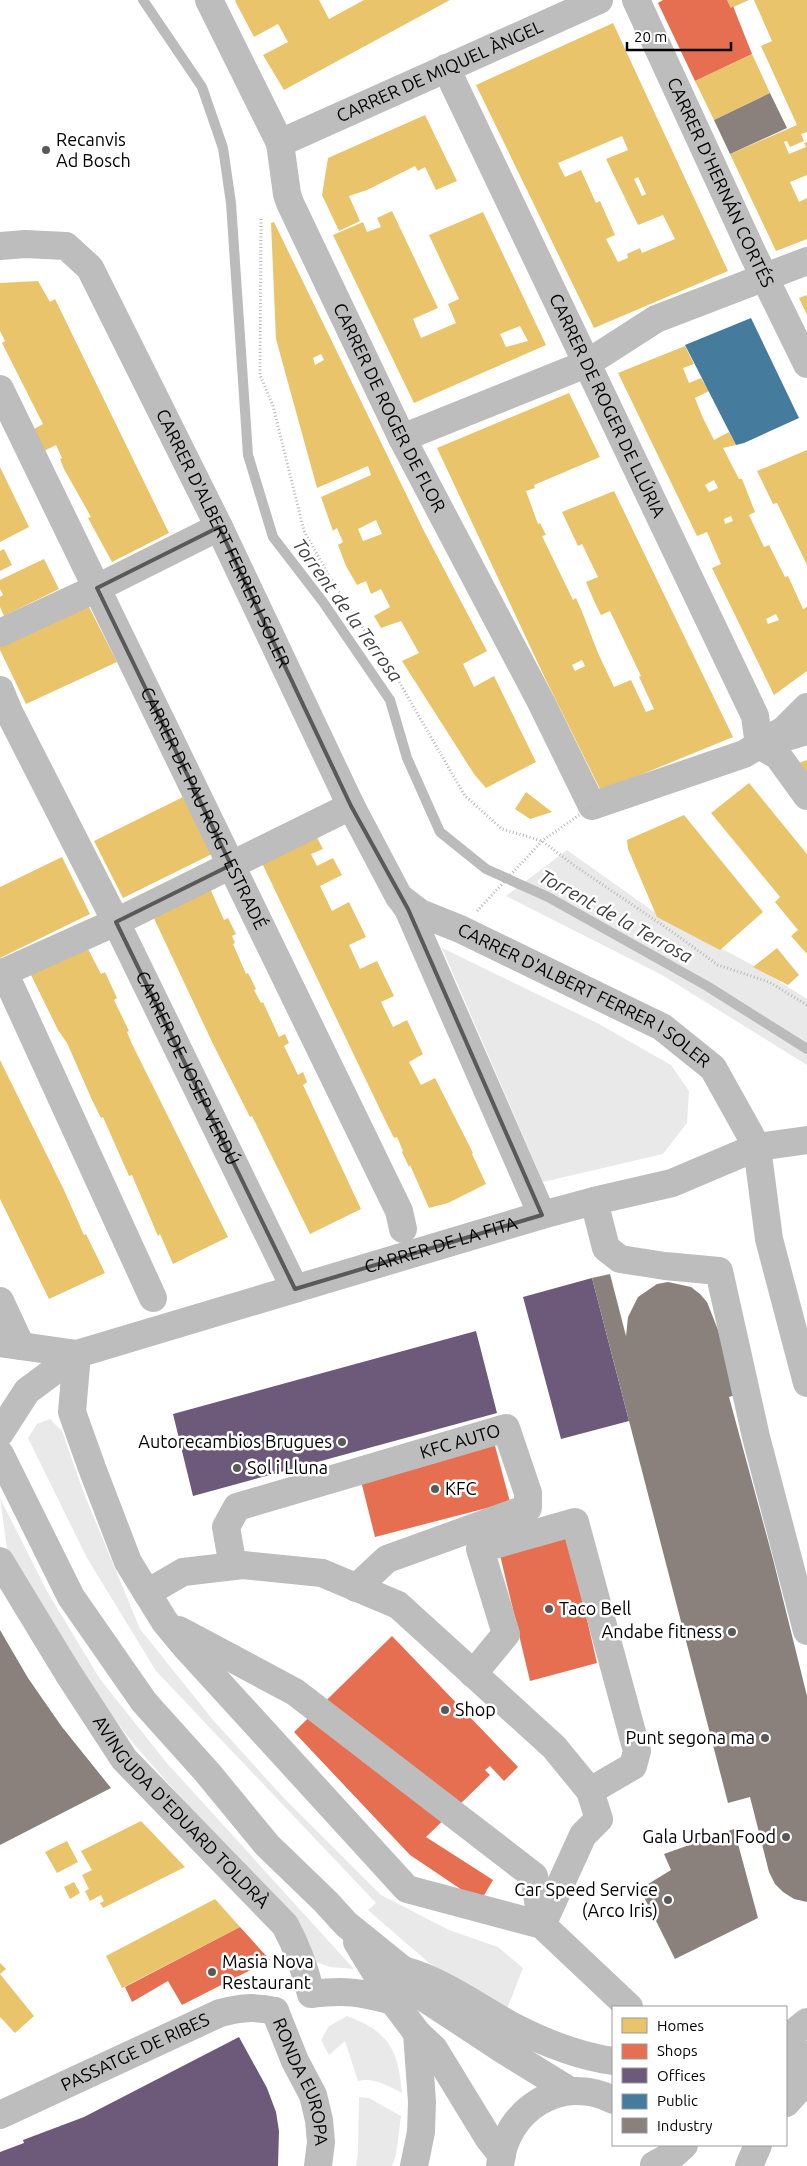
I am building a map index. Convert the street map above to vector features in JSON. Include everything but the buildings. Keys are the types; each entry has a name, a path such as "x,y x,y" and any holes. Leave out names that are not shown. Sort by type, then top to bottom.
{"street":[{"name":"CARRER DE ROGER DE FLOR","path":"209,0 280,143 287,194 402,438 536,693 592,806"},
{"name":"CARRER DE MIQUEL ÀNGEL","path":"280,143 599,0"},
{"name":"CARRER D'HERNÁN CORTÉS","path":"636,0 764,276 807,364"},
{"name":"CARRER DE ROGER DE LLÚRIA","path":"446,68 755,716 759,745"},
{"name":"CARRER D'ALBERT FERRER I SOLER","path":"0,246 25,244 66,246 90,268 220,527 351,806 399,896 408,909 542,1215"},
{"path":"402,438 586,364 656,319 807,261"},
{"name":"CARRER DE PAU ROIG I ESTRADÉ","path":"0,388 399,1211 403,1229"},
{"path":"0,632 97,588 220,527"},
{"name":"CARRER DE JOSEP VERDÚ","path":"5,701 116,922 295,1289"},
{"path":"592,806 744,754 784,730 807,707"},
{"path":"759,745 807,731"},
{"path":"759,745 778,756 807,796"},
{"path":"153,1298 2,973 116,922 351,806"},
{"name":"CARRER D'ALBERT FERRER I SOLER","path":"399,896 420,913 460,929 662,1027 713,1068 757,1146 770,1238 807,1383"},
{"name":"CARRER DE LA FITA","path":"0,1434 27,1391 77,1354 594,1200 672,1184 757,1146 807,1140"},
{"path":"594,1200 606,1248 620,1259 665,1266 719,1271 754,1428 807,1631"},
{"path":"0,1301 11,1344"},
{"name":"CARRER DE LA FITA","path":"11,1344 77,1354"},
{"path":"77,1354 72,1412 128,1562 165,1622 407,1890 542,1925 628,2006"},
{"name":"KFC AUTO","path":"233,1566 226,1527 237,1507 506,1428 528,1494 528,1508 387,1560 356,1588"},
{"path":"0,1454 71,1598 144,1702 207,1772 267,1845 346,1924 402,1970 426,1999 502,2050 570,2091"},
{"path":"473,1674 506,1634 480,1549 575,1522 637,1751 633,1766 590,1791"},
{"name":"AVINGUDA D'EDUARD TOLDRÀ","path":"0,1561 68,1673 124,1759 285,1925 296,1944 306,1972 311,1994"},
{"path":"147,1593 183,1572 243,1565 322,1573 398,1605 554,1747 590,1791 600,1819 583,1835 542,1925"},
{"path":"165,1622 295,1692 534,1876 542,1925"},
{"path":"346,1924 393,2001 417,2033 434,2049 501,2160"},
{"path":"402,1970 426,1976 513,2026 548,2042 590,2057 612,2061"},
{"path":"311,1994 341,1991 365,1994 393,2001"},
{"name":"RONDA EUROPA","path":"311,1994 274,2011 295,2061 313,2095 320,2134 318,2166"},
{"name":"PASSATGE DE RIBES","path":"0,2115 220,2013 243,2007 263,2008 274,2011"},
{"path":"787,2026 807,2022"},
{"path":"787,2038 807,2022"},
{"path":"414,2166 421,2132 422,2102 417,2033"},
{"path":"787,2068 807,2056"},
{"path":"787,2101 807,2080"},
{"path":"501,2160 509,2133 528,2108 548,2097 570,2091 592,2092 612,2100"},
{"path":"651,2146 654,2166 674,2154 683,2146"},
{"path":"749,2166 758,2146"}],"path":[{"path":"287,194 261,207 260,375 273,406 304,531 334,585 398,680 465,796 502,830 542,841 574,866 718,965 769,982 807,1005"},
{"path":"477,911 542,841 592,806"}],"highlighted area":[{"path":"219,527 351,806 408,909 542,1215 295,1289 116,922 231,865 97,588"}],"shaded area":[{"path":"567,850 657,914 756,967 807,999 807,1065 662,975 506,896"},
{"path":"442,948 599,1024 671,1065 689,1091 687,1123 663,1154 543,1182"},
{"path":"50,1419 62,1431 83,1491 140,1629 213,1720 282,1796 381,1895 449,1930 498,1947 523,1968 507,2009 480,1996 429,1963 368,1910 376,1903 156,1671 87,1558 28,1438 37,1424"},
{"path":"0,1498 48,1593 100,1679 166,1762 354,1969 330,1967 313,1961 203,1823 132,1742 75,1666 8,1556"},
{"path":"347,2016 373,2029 389,2044 398,2065 402,2093 375,2081 358,2081 345,2041 329,2055 321,2040 329,2026"},
{"path":"359,2097 369,2098 401,2116 396,2155 392,2166 356,2166"}],"waterway":[{"name":"Torrent de la Terrosa","path":"143,0 202,87 223,148 231,203 248,455 273,537 323,602 390,700 407,758 440,832 486,869 548,897 707,986 807,1049"}],"place":[{"name":"Recanvis Ad Bosch","path":"46,150"},
{"name":"Autorecambios Brugues","path":"342,1442"},
{"name":"Sol i Lluna","path":"237,1468"},
{"name":"KFC","path":"435,1489"},
{"name":"Taco Bell","path":"549,1609"},
{"name":"Andabe fitness","path":"732,1632"},
{"name":"Shop","path":"445,1710"},
{"name":"Punt segona ma","path":"765,1738"},
{"name":"Gala Urban Food","path":"786,1837"},
{"name":"Car Speed Service (Arco Iris)","path":"668,1900"},
{"name":"Masia Nova Restaurant","path":"212,1972"}]}
